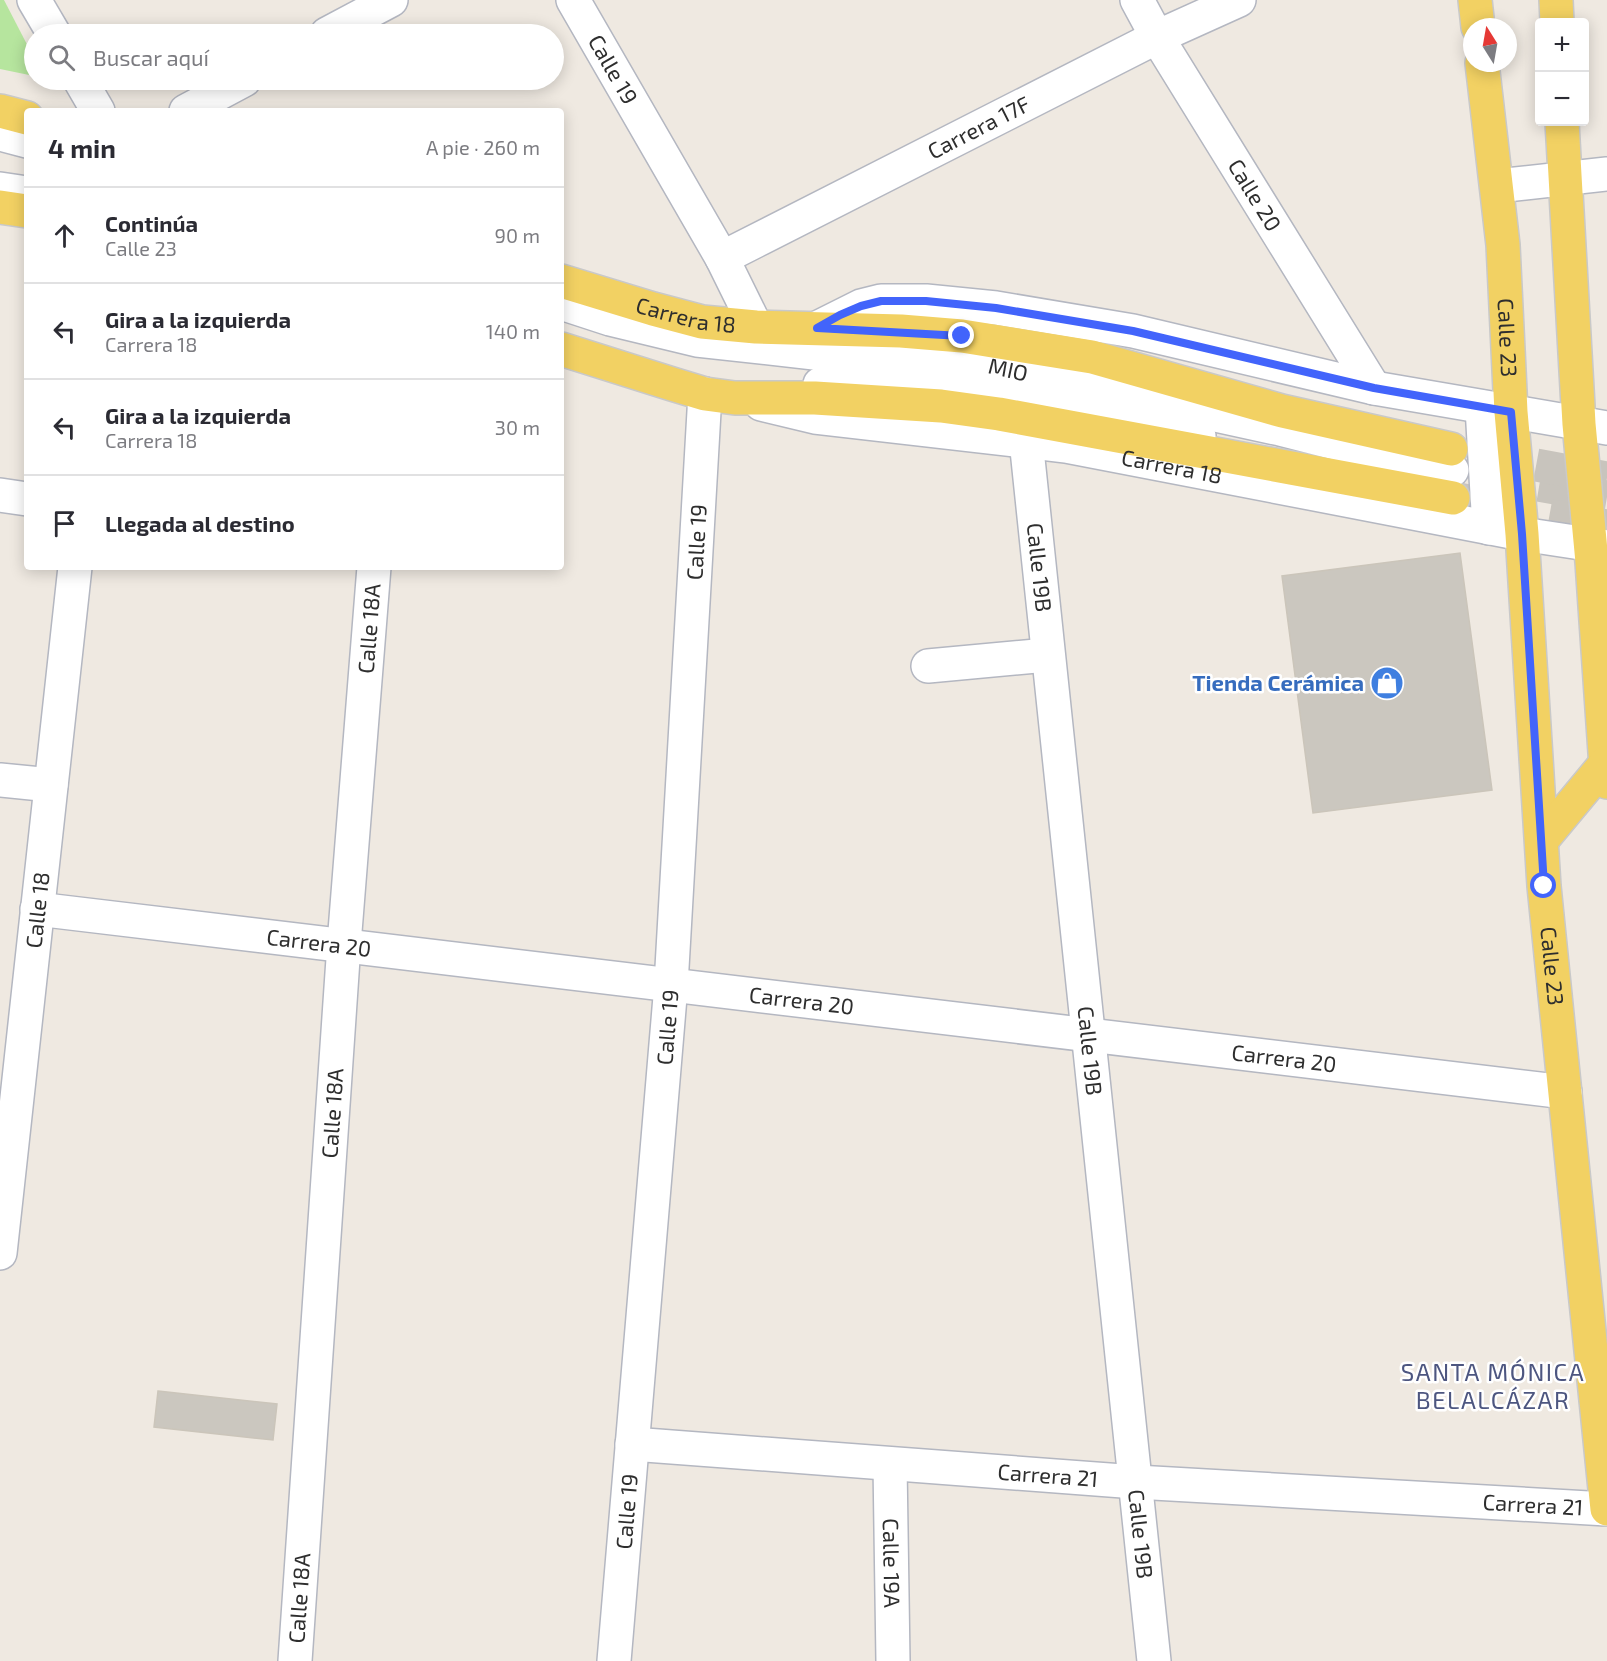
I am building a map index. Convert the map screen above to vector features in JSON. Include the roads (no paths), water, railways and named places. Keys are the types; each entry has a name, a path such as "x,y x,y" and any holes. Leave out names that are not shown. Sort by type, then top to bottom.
{"main road":[{"path":"1475,0 1477,18"},
{"path":"1556,0 1557,18"},
{"name":"Calle 23","path":"1483,72 1503,245 1497,409 1522,534 1544,886 1607,1509"},
{"path":"0,111 24,117"},
{"path":"1542,840 1606,772 1593,426 1562,126"},
{"path":"0,207 24,211"},
{"name":"Carrera 18","path":"564,282 702,322 756,327 962,336 1092,357 1282,411 1452,477"},
{"name":"Carrera 18","path":"564,350 720,396 815,398 941,406 1058,423 1127,438 1452,477"}],"street":[{"path":"34,0 48,24"},
{"path":"346,24 391,0"},
{"name":"Calle 19","path":"573,0 722,258 756,327"},
{"name":"Calle 20","path":"1137,0 1157,37 1374,388"},
{"name":"Carrera 17F","path":"722,258 1157,37 1239,0"},
{"path":"86,90 96,108"},
{"path":"192,108 225,90"},
{"path":"0,134 24,140"},
{"path":"1497,186 1607,174"},
{"path":"0,189 24,193"},
{"name":"Carrera 18","path":"817,328 861,306 881,301 926,301 996,308 1133,331 1374,388 1593,426"},
{"name":"MIO","path":"564,304 631,324 697,340 823,354 893,355 992,366 1280,429 1414,463 1452,477"},
{"name":"MIO","path":"564,340 676,376 712,384 912,386 997,396 1452,477"},
{"name":"Calle 19","path":"614,1661 720,396"},
{"name":"Carrera 18","path":"720,396 815,417 1026,440 1489,528 1599,546"},
{"path":"1489,528 1497,409"},
{"name":"Calle 19B","path":"1026,440 1154,1661"},
{"path":"0,495 24,499"},
{"name":"Calle 18","path":"0,1253 8,1103 37,909 75,570"},
{"name":"Calle 18A","path":"295,1661 344,944 374,570"},
{"path":"928,666 1047,655"},
{"path":"0,780 51,785"},
{"name":"Carrera 20","path":"37,909 1565,1092"},
{"name":"Carrera 21","path":"632,1444 1136,1482 1607,1509"},
{"name":"Calle 19A","path":"890,1464 893,1661"}],"tunnel":[{"path":"1488,456 1607,478"},
{"path":"1491,477 1607,497"},
{"path":"1453,498 1607,526"}],"place":[{"name":"Tienda Cerámica","path":"1387,683"}],"district":[{"name":"SANTA MÓNICA BELALCÁZAR","path":"1493,1387"}]}
